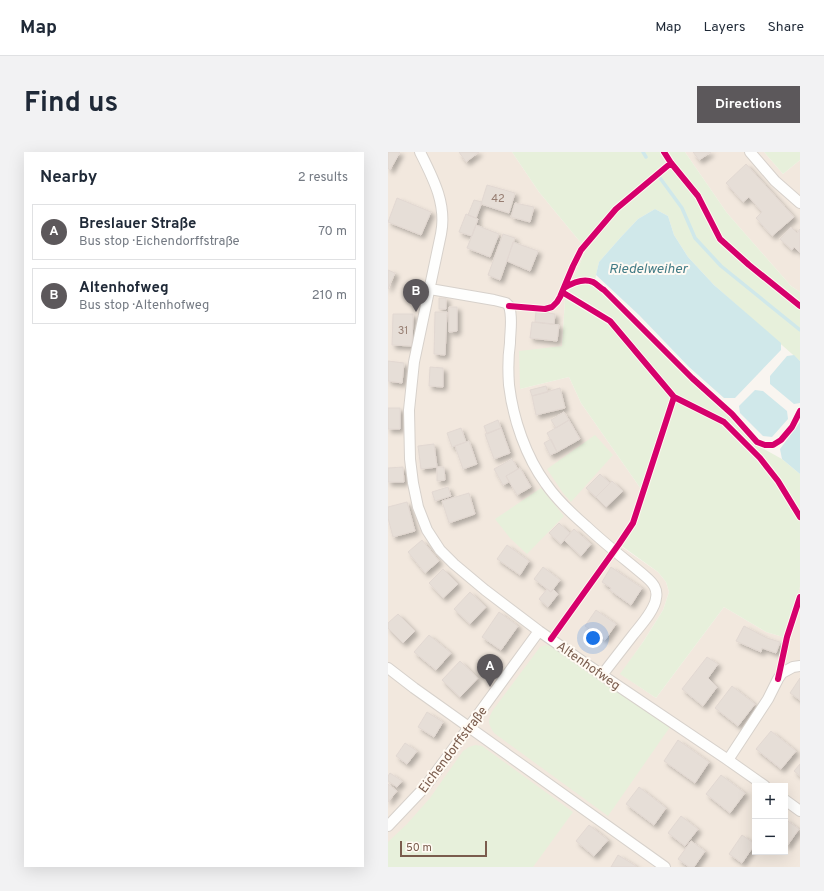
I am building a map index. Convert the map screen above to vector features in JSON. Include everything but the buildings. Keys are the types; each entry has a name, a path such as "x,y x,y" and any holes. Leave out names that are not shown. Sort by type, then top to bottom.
{"street":[{"name":"Altenhofweg","path":"420,152 436,188 443,217 443,225 414,362 409,410 410,459 413,483 418,507 427,530 440,550 454,564 485,590 539,631 761,783"},
{"path":"750,152 775,181 800,203"},
{"path":"430,289 494,300 506,303 509,306 512,316 508,370 512,403 528,451 538,472 555,496 574,515 653,584 656,591 654,606 602,675"},
{"name":"Eichendorffstraße","path":"388,826 425,787 539,631"},
{"path":"728,760 768,699 782,673 793,667 800,666"},
{"path":"388,668 665,867"},
{"path":"788,802 800,811"}],"shaded area":[{"path":"388,152 512,152 539,192 586,249 565,299 562,346 520,389 569,377 581,403 643,492 633,523 619,545 658,572 666,582 669,592 663,610 621,674 656,698 724,607 766,632 783,637 800,587 800,867 388,867"},
{"path":"685,152 764,152 783,174 800,160 800,292 791,286 727,213"}],"green space":[{"path":"512,152 685,152 727,213 791,286 800,292 800,361 714,285 688,257 674,235 668,216 655,209 638,219 599,262 594,285 674,364 728,414 753,443 782,459 800,474 800,587 783,637 766,632 724,607 656,698 620,674 643,642 663,610 669,592 666,582 658,572 619,544 633,523 643,492 581,403 569,377 520,389 519,351 562,346 565,299 586,249 539,192"},
{"path":"764,152 800,152 800,160 783,174"},
{"path":"595,435 613,455 571,502 547,469"},
{"path":"541,488 564,516 527,554 510,538 495,519"},
{"path":"546,645 554,647 670,727 608,816 494,733 490,727 489,719 493,710 540,647"},
{"path":"475,745 482,746 573,812 533,867 388,867 388,842 407,824 430,798 463,751"}],"water":[{"name":"Riedelweiher","path":"655,209 668,216 674,235 688,257 714,285 781,343 781,350 735,398 724,398 689,367 639,315 596,275 599,262 621,237 638,219"},
{"path":"794,355 800,361 800,403 794,404 770,384 770,376 787,356"},
{"path":"755,390 763,391 787,411 788,419 772,437 763,436 740,413 739,406"},
{"path":"800,422 800,474 782,459 780,449"}],"waterway":[{"path":"643,152 646,157"},
{"path":"660,178 682,208 695,238 721,266 800,330"}],"cycle path":[{"path":"664,152 698,196 720,239 749,265 800,306"},
{"path":"509,306 545,309 552,307 560,297 581,250 616,209 671,163"},
{"path":"564,288 574,283 589,281 593,282 604,290 692,378 732,414 757,442 765,445 773,445 781,440 792,427 800,411"},
{"path":"562,292 610,321 674,397 724,422 760,458 778,481 800,517"},
{"path":"551,639 633,523 674,397"},
{"path":"778,679 787,637 800,597"}],"place":[{"name":"Altenhofweg","path":"416,312"},
{"name":"Breslauer Straße","path":"490,687"}]}
